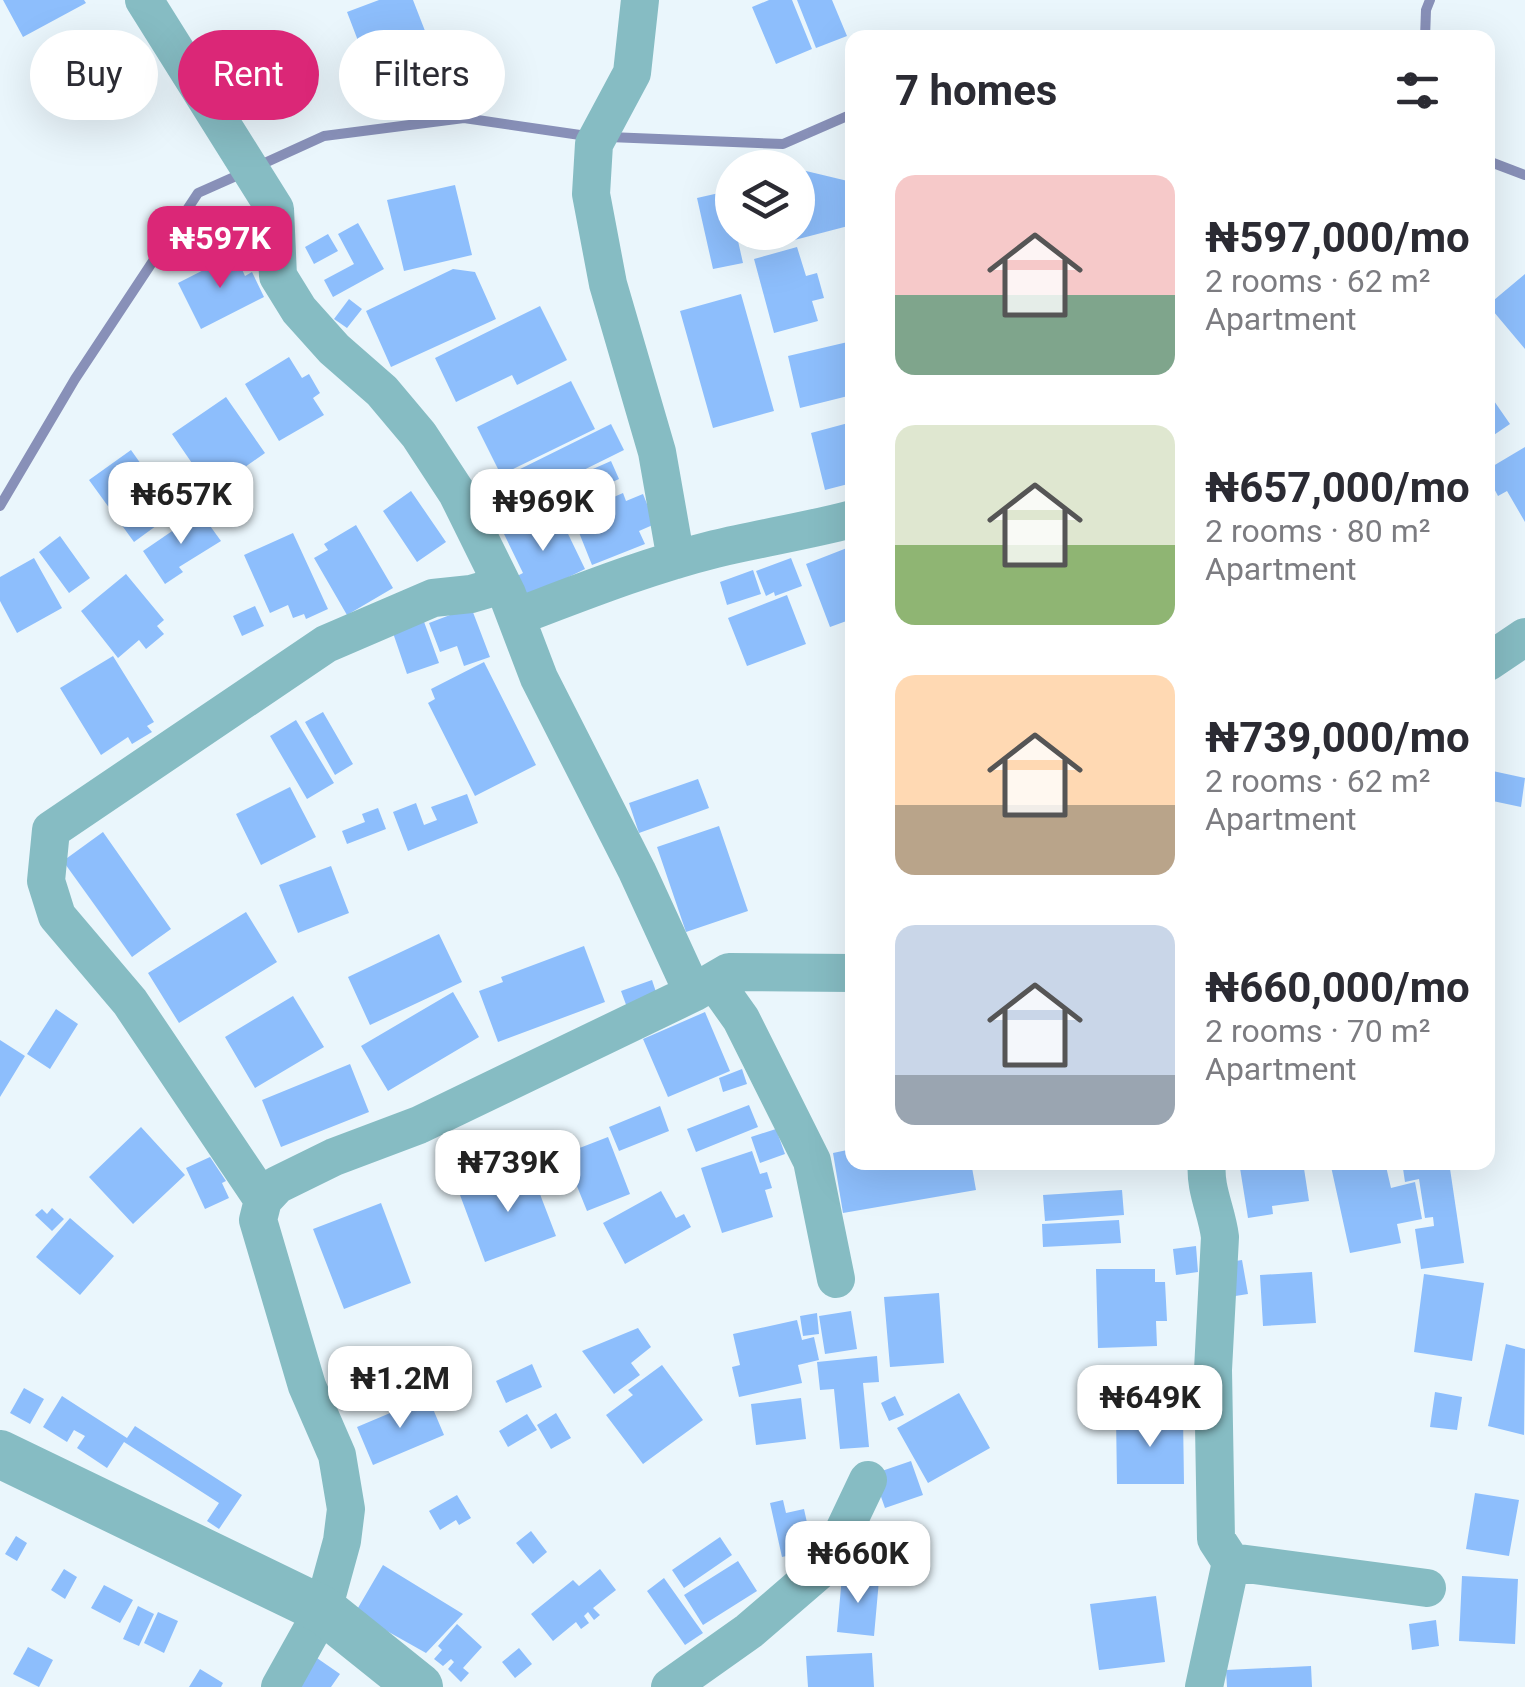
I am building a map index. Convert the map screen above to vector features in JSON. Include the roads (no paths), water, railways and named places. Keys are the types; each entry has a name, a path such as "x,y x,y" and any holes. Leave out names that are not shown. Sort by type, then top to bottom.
{"street":[{"path":"144,0 276,209 278,276 300,310 334,349 382,391 419,435 456,493 509,600 539,678 637,871 704,987 741,1019 812,1160 836,1279"},
{"path":"640,0 632,73 594,144 590,194 608,284 657,452 676,560"},
{"path":"263,1200 130,1002 57,916 46,880 51,830 326,644 432,598 471,594 509,600 845,521"},
{"path":"1495,657 1525,637"},
{"path":"280,1687 323,1610 342,1541 346,1510 337,1455 306,1386 258,1220 263,1200 276,1184 334,1156 419,1125 729,972 845,973"},
{"path":"1204,1687 1230,1562 1216,1539 1213,1370 1220,1237 1205,1181 1206,1170"},
{"path":"0,1454 323,1610 419,1687"},
{"path":"670,1687 749,1631 829,1562 868,1480"},
{"path":"1230,1562 1427,1588"}],"waterway":[{"path":"1425,30 1430,0"},
{"path":"609,137 783,144 845,117"},
{"path":"258,166 324,136 464,118 587,136"},
{"path":"1495,164 1525,175"},
{"path":"0,506 75,379 198,193 243,173"}]}
